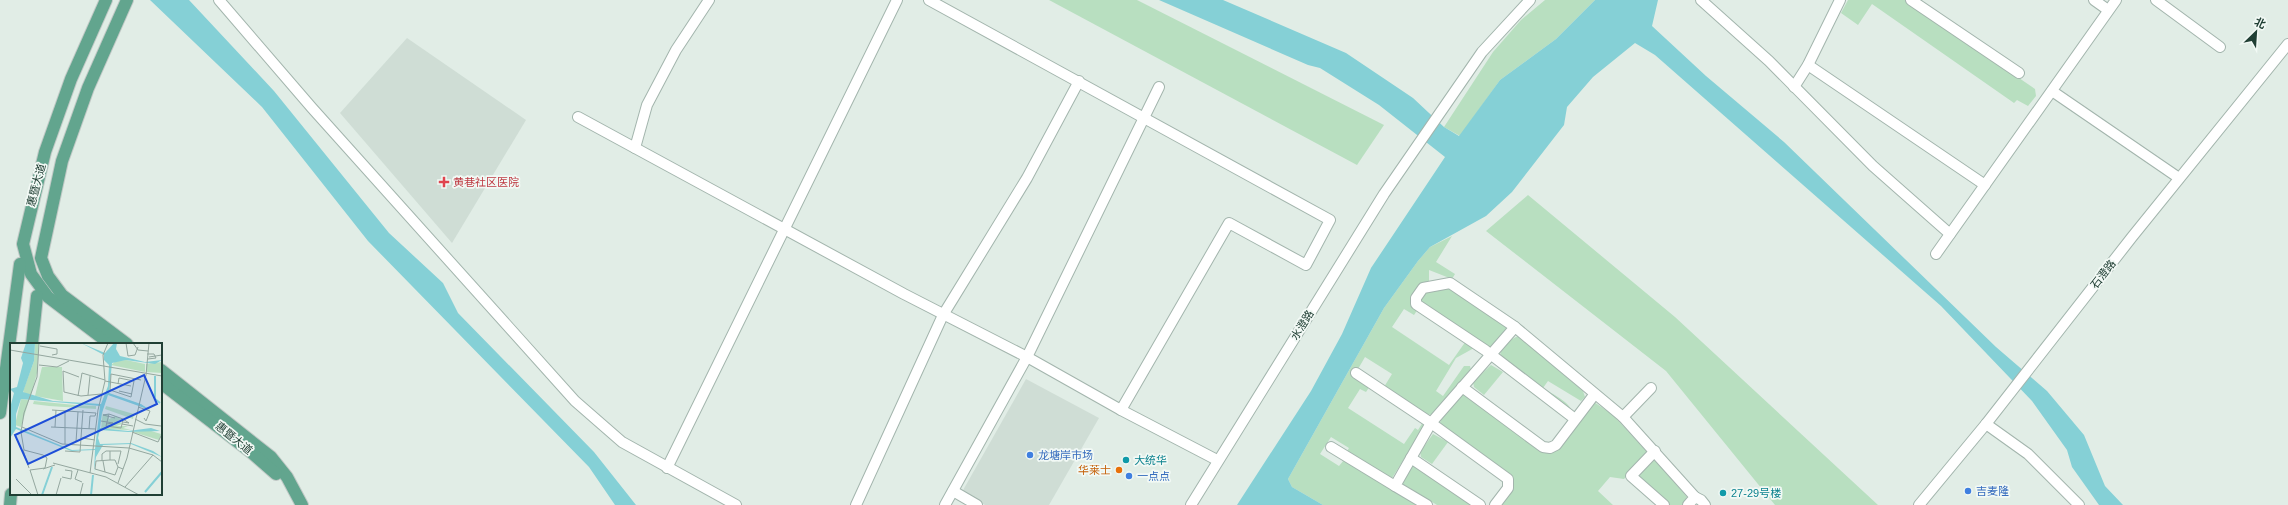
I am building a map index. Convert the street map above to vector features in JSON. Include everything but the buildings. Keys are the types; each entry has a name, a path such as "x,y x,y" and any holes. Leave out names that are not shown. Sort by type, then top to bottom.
{"main road":[{"name":"惠暨大道","path":"106,0 71,79 45,152 23,244 31,274 48,297 109,343"},
{"path":"126,343 62,295 48,276 41,258 62,161 88,88 127,0"},
{"path":"0,413 20,264"},
{"path":"32,343 37,296"},
{"path":"162,371 270,457 287,477 302,505"},
{"name":"惠暨大道","path":"162,384 273,470 290,495 294,505"},
{"path":"10,505 11,495"}],"street":[{"path":"219,0 312,108 575,401 622,442 666,468 736,505"},
{"path":"635,148 647,105 676,50 709,0"},
{"path":"666,468 897,0"},
{"path":"929,0 1144,116 1330,220 1306,265 1229,224 1121,410"},
{"name":"水澄路","path":"1191,505 1217,460 1384,194 1482,52 1530,0"},
{"path":"1701,0 1794,87 1873,166 1950,234"},
{"path":"1794,87 1808,65 1840,0"},
{"path":"1911,0 2020,73"},
{"path":"2094,0 2108,10"},
{"path":"1936,254 2116,0"},
{"path":"2156,0 2220,47"},
{"name":"石澄路","path":"1919,505 2015,388 2180,178 2288,44"},
{"path":"1808,65 1985,185"},
{"path":"856,505 943,315 1027,178 1079,81"},
{"path":"945,505 1027,356 1159,87"},
{"path":"2052,90 2180,178"},
{"path":"578,117 943,315 1027,356 1121,410 1217,460"},
{"path":"1575,419 1490,355 1416,304 1419,292 1426,286 1450,284 1515,327 1623,417 1655,451 1692,501 1701,500 1705,505"},
{"path":"1395,486 1431,423 1515,327"},
{"path":"1356,373 1431,423 1508,479 1508,488 1495,505"},
{"path":"1462,387 1543,447 1550,448 1556,445 1594,395"},
{"path":"1623,417 1651,388"},
{"path":"1986,424 2028,454 2079,505"},
{"path":"1331,447 1427,505"},
{"path":"1655,451 1631,476 1664,505"},
{"path":"1412,458 1480,505"},
{"path":"953,491 977,505"}],"shaded area":[{"name":"黄巷社区医院","path":"407,38 526,120 452,243 340,113"},
{"name":"龙塘岸市场","path":"1026,379 1099,418 1049,505 985,505 962,492"}],"green space":[{"path":"1049,0 1137,0 1384,125 1357,165"},
{"path":"1545,0 1595,0 1556,39 1500,80 1460,136 1444,127 1493,52 1521,20"},
{"path":"1848,0 1905,0 2035,89 2036,96 2028,106 2017,100 2014,103 1872,4 1858,25 1841,13"},
{"path":"1528,195 1675,317 1878,505 1775,505 1666,371 1486,231"},
{"path":"1452,236 1436,262 1455,274 1452,279 1429,270 1429,283 1424,284 1418,309 1414,315 1404,309 1392,327 1449,365 1466,341 1474,348 1456,358 1436,391 1443,396 1464,366 1470,366 1471,370 1433,414 1427,415 1384,387 1392,374 1365,357 1354,376 1370,386 1366,392 1360,389 1348,408 1404,444 1415,428 1418,430 1423,422 1426,424 1392,478 1386,479 1346,453 1349,448 1331,437 1320,454 1339,466 1344,460 1419,505 1323,505 1292,487 1288,479 1384,308 1430,247"},
{"path":"1450,286 1507,327 1507,331 1491,347 1486,346 1420,304 1421,294 1426,289"},
{"path":"1518,336 1583,391 1585,397 1581,401 1548,381 1543,388 1565,402 1572,410 1573,414 1500,359 1501,352 1505,345"},
{"path":"1491,365 1503,372 1484,395 1474,387 1473,382"},
{"path":"1465,394 1545,451 1594,402 1613,415 1648,453 1624,479 1610,477 1598,491 1613,505 1497,505 1511,484 1439,426 1442,417 1461,395"},
{"path":"1433,434 1448,442 1432,464 1421,457 1420,452"},
{"path":"1654,459 1687,497 1682,505 1668,505 1637,477"},
{"path":"1418,465 1476,505 1437,505 1403,484 1403,479 1412,466"}],"water":[{"path":"150,0 189,0 274,91 389,233 443,283 458,313 594,452 636,505 615,505 589,467 368,241 262,107"},
{"path":"1159,0 1223,0 1346,53 1413,98 1444,127 1459,136 1500,80 1556,39 1595,0 1658,0 1652,26 1706,76 1784,142 1996,347 2047,391 2084,435 2105,486 2123,505 2099,505 2072,467 2067,450 2032,401 1941,306 1655,55 1635,43 1593,77 1567,107 1564,125 1512,192 1486,216 1430,247 1384,308 1288,479 1292,487 1323,505 1237,505 1311,391 1342,334 1371,268 1445,157 1379,105 1320,68 1308,65"}],"place":[{"name":"黄巷社区医院","path":"444,182"},
{"name":"龙塘岸市场","path":"1030,455"},
{"name":"大统华","path":"1126,460"},
{"name":"华莱士","path":"1119,470"},
{"name":"一点点","path":"1129,476"},
{"name":"吉麦隆","path":"1968,491"},
{"name":"27-29号楼","path":"1723,493"}]}
